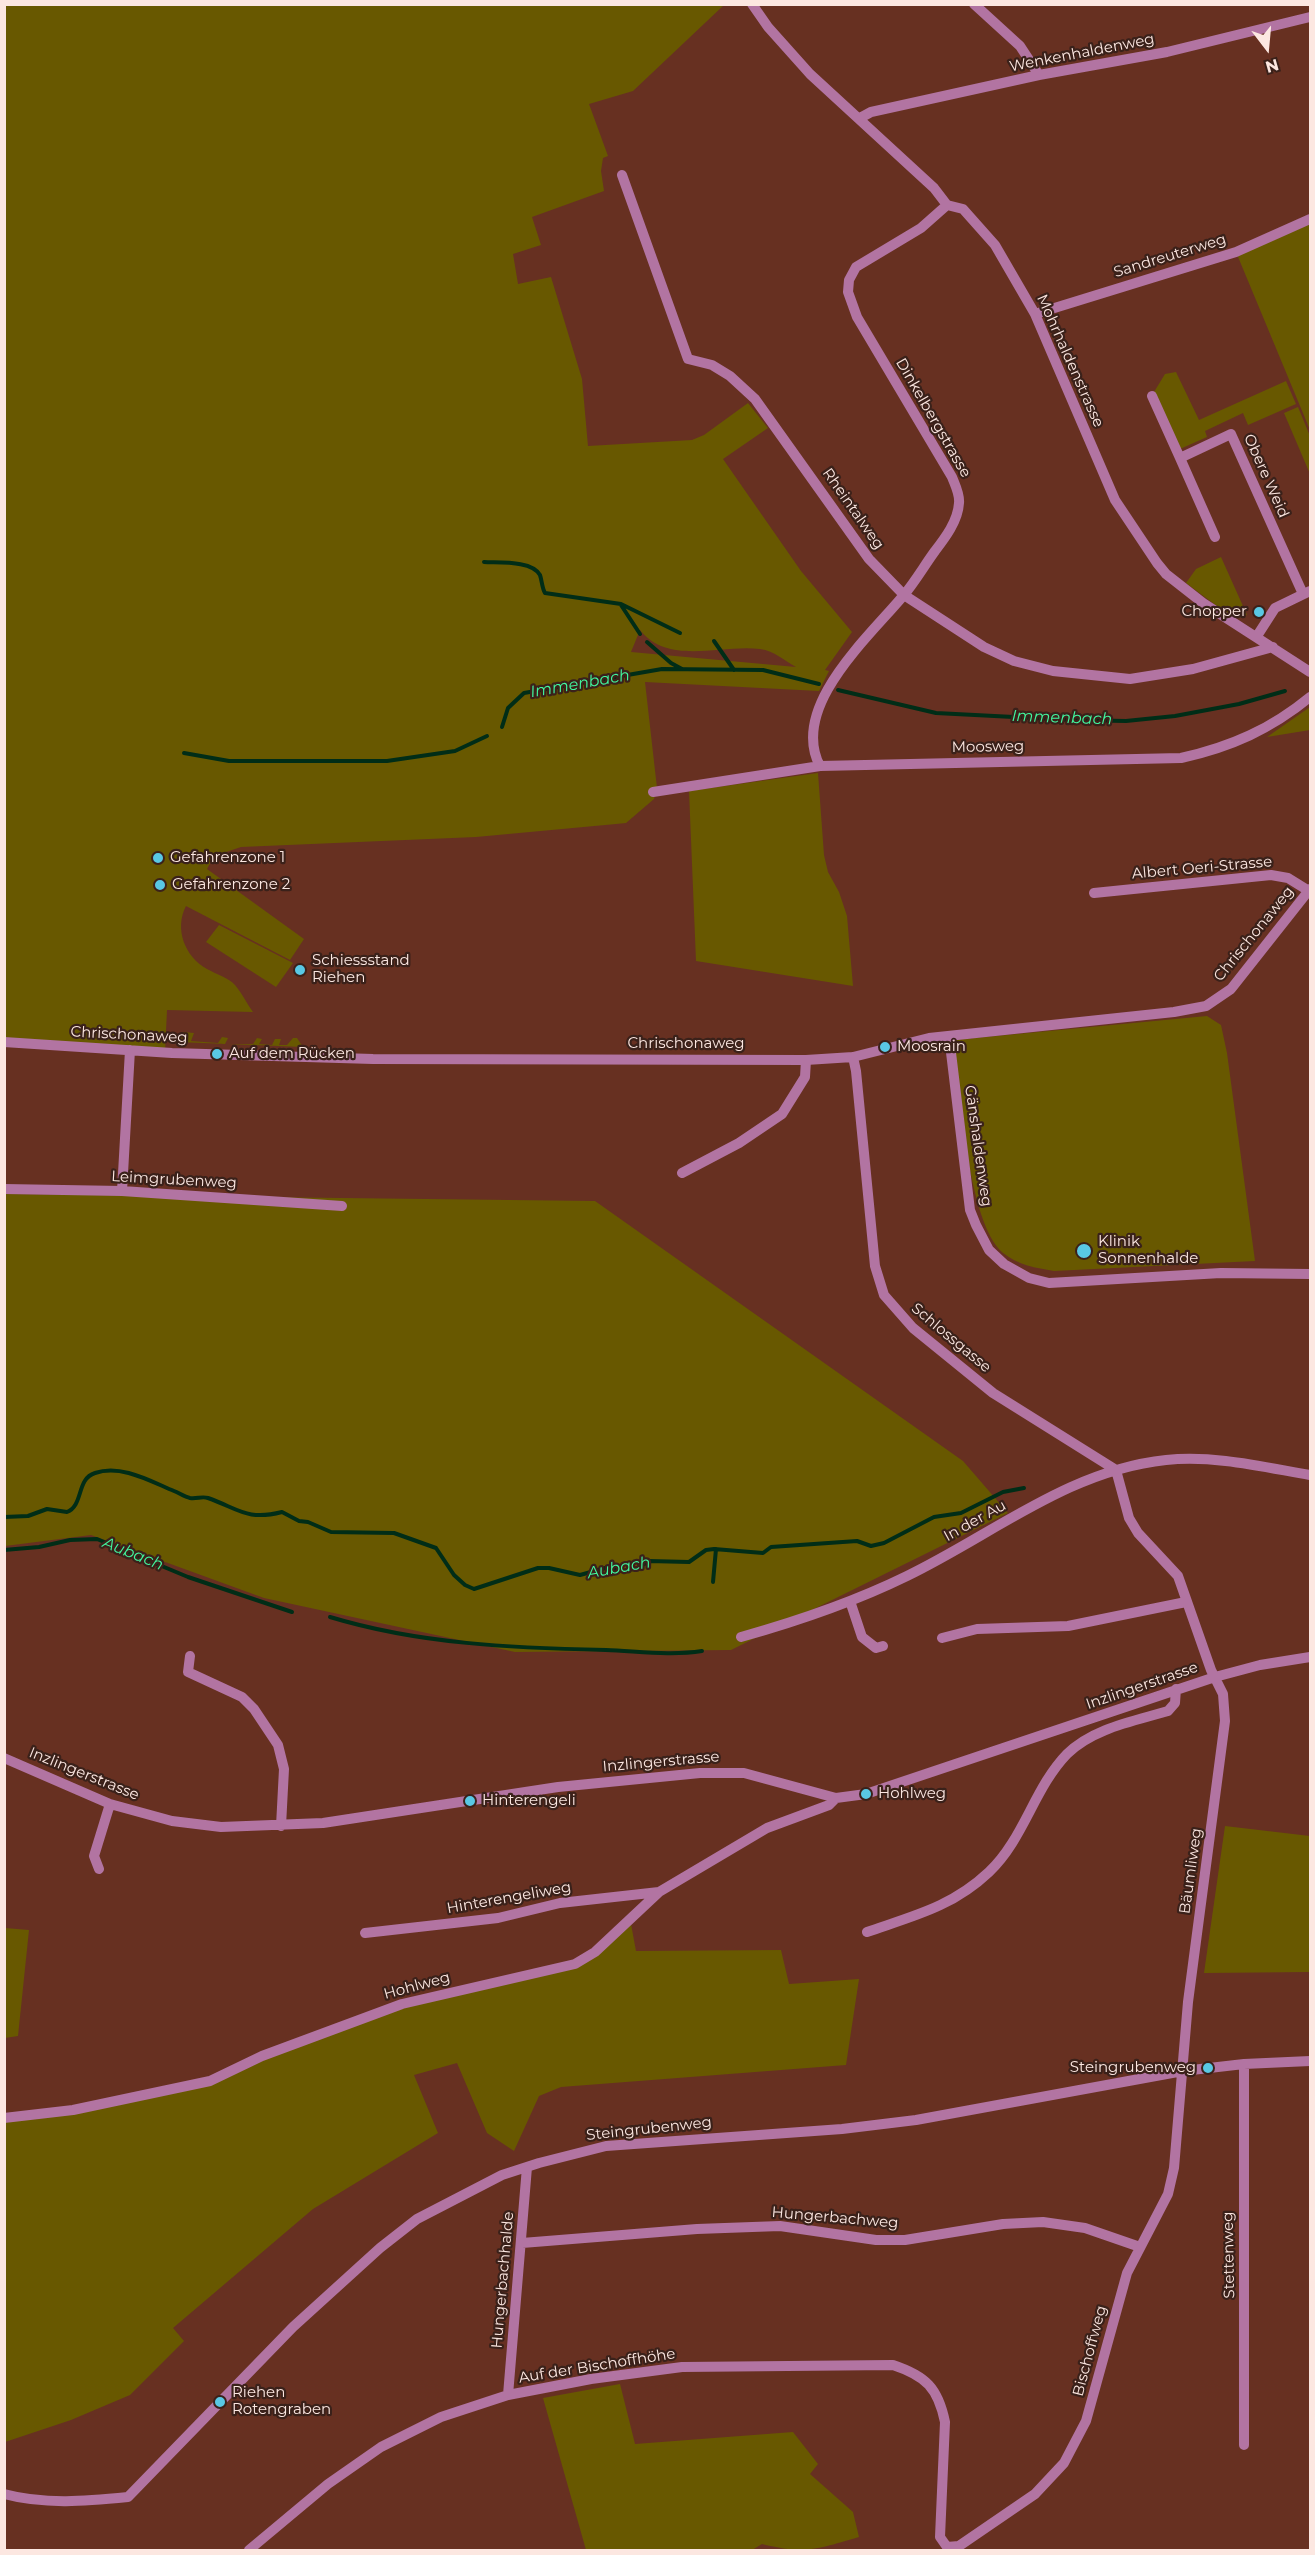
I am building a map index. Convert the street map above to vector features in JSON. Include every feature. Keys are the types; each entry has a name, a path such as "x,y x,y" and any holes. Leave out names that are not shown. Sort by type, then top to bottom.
{"street":[{"name":"Mohrhaldenstrasse","path":"752,4 768,27 810,74 934,188 947,205 963,209 995,245 1035,314 1115,500 1136,534 1166,574 1203,603 1311,672"},
{"path":"974,4 1020,46 1039,75"},
{"name":"Wenkenhaldenweg","path":"860,118 871,112 1039,75 1167,52 1311,18"},
{"name":"Rheintalweg","path":"622,175 688,359 712,365 730,376 755,399 869,559 904,595 984,647 1014,661 1063,673 1130,679 1193,669 1273,647"},
{"name":"Dinkelbergstrasse","path":"820,766 814,752 813,741 818,716 832,678 904,595 951,528 960,502 952,477 857,317 850,302 849,280 856,267 921,228 947,205"},
{"name":"Sandreuterweg","path":"1035,314 1236,252 1311,219"},
{"path":"1152,396 1215,537"},
{"name":"Obere Weid","path":"1179,458 1231,434 1307,593"},
{"path":"1257,636 1275,608 1307,593"},
{"name":"Moosweg","path":"653,792 820,766 1181,758 1211,751 1246,738 1267,728 1311,697"},
{"name":"Albert Oeri-Strasse","path":"1094,893 1271,875 1288,879 1310,890"},
{"name":"Chrischonaweg","path":"4,1042 130,1050 381,1059 806,1060 853,1057 911,1041 949,1035 1182,1011 1206,1006 1231,988 1310,890"},
{"name":"Gänshaldenweg","path":"949,1035 970,1210 989,1250 1004,1264 1029,1278 1049,1283 1221,1273 1311,1274"},
{"path":"122,1191 130,1050"},
{"name":"Schlossgasse","path":"853,1057 875,1266 884,1295 913,1328 993,1393 1116,1470"},
{"path":"682,1173 739,1143 782,1114 804,1077 806,1060"},
{"name":"Leimgrubenweg","path":"4,1189 122,1191 342,1206"},
{"name":"In der Au","path":"741,1637 810,1617 908,1576 1054,1494 1116,1470 1164,1460 1188,1459 1228,1461 1311,1475"},
{"name":"Bäumliweg","path":"1116,1470 1129,1518 1138,1533 1178,1576 1222,1694 1225,1721 1190,1993 1183,2071"},
{"path":"850,1600 862,1637 876,1648 883,1646"},
{"path":"942,1638 977,1629 1068,1626 1186,1602"},
{"path":"190,1656 188,1672 242,1697 254,1709 278,1745 284,1769 281,1826"},
{"name":"Inzlingerstrasse","path":"4,1758 110,1804 195,1825 281,1826 367,1817 558,1787 727,1772 763,1777 836,1798 866,1794 1215,1677 1260,1665 1311,1658"},
{"path":"867,1932 933,1910 972,1886 1003,1857 1049,1779 1068,1753 1095,1735 1168,1711 1175,1703 1176,1689"},
{"name":"Hohlweg","path":"4,2118 73,2110 210,2081 262,2056 402,2004 575,1965 595,1953 659,1892 752,1836 829,1805 836,1798"},
{"path":"99,1869 94,1856 110,1804"},
{"name":"Hinterengeliweg","path":"365,1933 498,1918 560,1903 659,1892"},
{"name":"Steingrubenweg","path":"4,2493 23,2499 44,2501 128,2497 293,2327 380,2248 417,2219 464,2193 527,2167 606,2146 916,2120 1183,2071 1244,2064 1311,2061"},
{"name":"Stettenweg","path":"1244,2064 1244,2445"},
{"name":"Bischoffweg","path":"940,2514 942,2544 953,2548 1035,2494 1064,2463 1086,2421 1127,2273 1168,2194 1174,2168 1183,2071"},
{"name":"Hungerbachhalde","path":"508,2395 527,2167"},
{"name":"Hungerbachweg","path":"522,2243 697,2229 780,2226 876,2241 904,2240 1003,2224 1043,2222 1085,2228 1140,2247"},
{"name":"Auf der Bischoffhöhe","path":"249,2550 328,2484 381,2447 441,2417 508,2395 591,2379 682,2367 893,2365 915,2372 933,2388 941,2404 945,2422 940,2514"}],"shaded area":[{"path":"4,5 724,5 633,91 589,104 608,156 603,158 601,171 604,191 532,217 541,245 513,254 518,284 551,277 582,379 588,446 692,440 704,435 748,403 768,428 723,459 801,571 852,632 825,670 829,671 819,691 645,682 657,788 654,799 626,823 476,837 241,847 214,856 207,869 304,939 290,960 186,906 181,924 188,950 199,964 232,983 253,1012 167,1010 165,1052 5,1041","holes":["640,630 652,641 680,651 760,649 775,654 796,667 631,652"]},
{"path":"1310,219 1310,430 1236,252"},
{"path":"1176,372 1199,420 1286,381 1296,404 1248,425 1243,413 1205,431 1207,437 1180,449 1154,392 1165,374"},
{"path":"1298,407 1310,436 1310,474 1284,413"},
{"path":"1221,557 1247,615 1238,618 1229,615 1186,583 1196,569"},
{"path":"1310,707 1310,730 1267,737"},
{"path":"818,773 824,855 828,872 839,892 847,916 853,986 696,961 689,791"},
{"path":"219,925 293,963 276,987 206,942"},
{"path":"1207,1016 1221,1025 1227,1053 1255,1261 1054,1271 1021,1263 1003,1253 991,1237 973,1185 954,1040"},
{"path":"182,1032 194,1033 191,1041 218,1043 222,1037 228,1038 225,1044 178,1042 177,1038"},
{"path":"257,1038 262,1039 259,1044 272,1045 275,1039 281,1039 279,1045 287,1045 293,1038 297,1038 303,1047 228,1044 253,1044"},
{"path":"4,1194 595,1201 963,1461 1008,1513 731,1650 515,1652 264,1598 91,1535 5,1546"},
{"path":"1225,1826 1310,1836 1310,1972 1204,1973"},
{"path":"631,1924 636,1951 781,1950 789,1984 859,1979 846,2065 561,2087 539,2096 514,2151 487,2133 457,2063 414,2075 438,2133 313,2209 173,2328 184,2341 130,2395 71,2420 5,2442 4,2121 195,2088 374,2015 570,1968"},
{"path":"5,1928 29,1930 18,2036 5,2038"},
{"path":"620,2384 635,2444 793,2432 818,2464 810,2474 853,2512 859,2537 801,2550 762,2544 752,2550 586,2550 543,2398"}],"waterway":[{"path":"484,562 514,563 530,567 540,575 545,593 621,604 680,633"},
{"path":"621,605 640,634"},
{"path":"714,641 734,670"},
{"path":"647,642 671,663 682,669"},
{"name":"Immenbach","path":"502,727 508,708 524,693 662,669 763,670 819,684"},
{"name":"Immenbach","path":"838,690 936,713 1126,721 1175,716 1239,704 1285,691"},
{"name":"Immenbach","path":"184,753 229,761 387,761 455,751 487,736"},
{"name":"Aubach","path":"4,1517 28,1516 47,1509 67,1512 76,1504 82,1486 89,1476 105,1471 125,1472 188,1497 208,1498 251,1514 282,1512 299,1521 308,1522 331,1532 394,1533 436,1548 454,1575 465,1585 474,1589 538,1568 549,1568 580,1575 609,1567 623,1571 638,1568 649,1561 689,1562 706,1550 714,1549 763,1553 771,1547 857,1541 871,1546 884,1543 934,1517 961,1513 1003,1492 1024,1488"},
{"name":"Aubach","path":"4,1550 39,1547 70,1540 97,1539 188,1577 292,1612"},
{"path":"713,1582 716,1549"},
{"name":"Aubach","path":"330,1617 398,1633 466,1643 654,1653 702,1651"}],"place":[{"name":"Chopper","path":"1259,612"},
{"name":"Gefahrenzone 1","path":"158,858"},
{"name":"Gefahrenzone 2","path":"160,885"},
{"name":"Schiessstand Riehen","path":"300,970"},
{"name":"Moosrain","path":"885,1047"},
{"name":"Auf dem Rücken","path":"217,1054"},
{"name":"Klinik Sonnenhalde","path":"1084,1251"},
{"name":"Hohlweg","path":"866,1794"},
{"name":"Hinterengeli","path":"470,1801"},
{"name":"Steingrubenweg","path":"1208,2068"},
{"name":"Riehen Rotengraben","path":"220,2402"}]}
